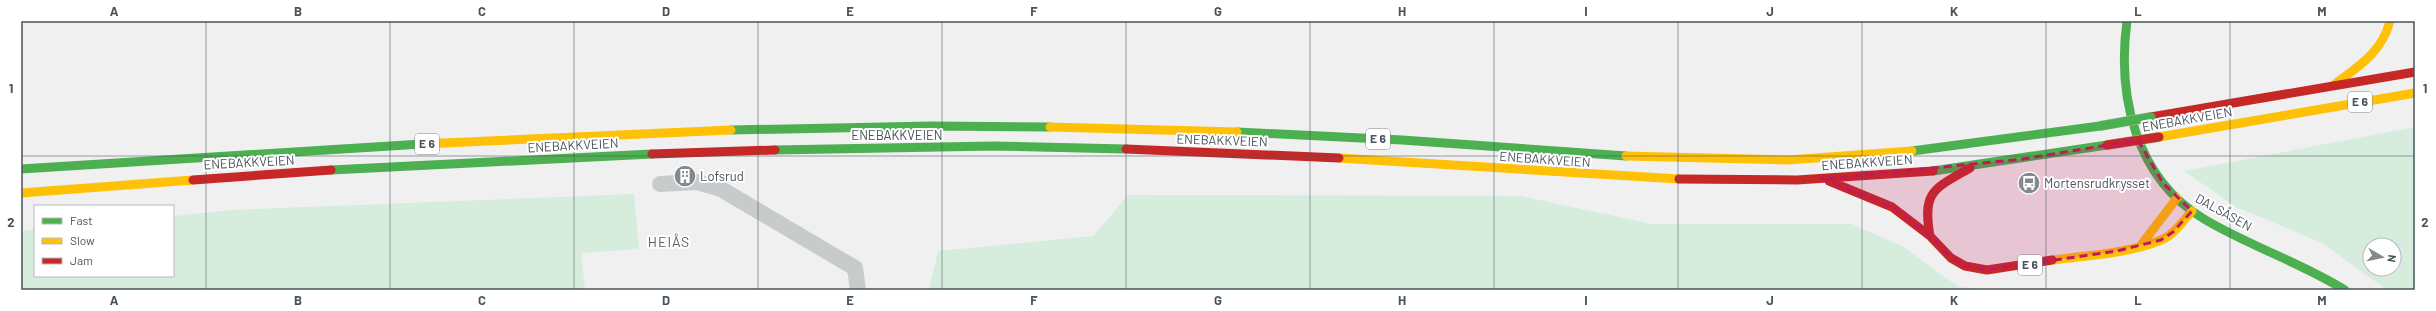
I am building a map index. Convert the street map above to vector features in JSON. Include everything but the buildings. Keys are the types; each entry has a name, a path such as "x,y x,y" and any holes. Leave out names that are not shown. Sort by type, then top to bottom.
{"main road":[{"name":"DALSÅSEN","path":"2127,21 2122,66 2127,110 2138,141 2151,166 2177,198 2192,211 2235,235 2309,269 2345,290"},
{"name":"E 6","path":"2330,87 2374,55 2387,35 2390,21"},
{"name":"ENEBAKKVEIEN","path":"21,169 354,147 664,132 833,127 1057,127 1223,131 1400,140 1646,158 1756,160 1820,159 1912,151 2100,126 2415,72"},
{"name":"ENEBAKKVEIEN","path":"21,193 142,182 355,168 658,153 834,148 1055,147 1221,152 1398,161 1675,180 1822,179 1974,165 2158,137 2415,93"},
{"name":"E 6","path":"1930,236 1925,211 1930,196 1936,190 1974,165"},
{"name":"E 6","path":"1822,179 1868,196 1898,211 1930,236 1944,253 1958,263 1987,270 2019,267 2141,245 2168,237 2192,211"},
{"path":"2141,245 2177,198"}],"street":[{"path":"660,184 697,182 712,185 855,268 858,290"}],"highlighted area":[{"path":"2138,140 2163,183 2192,211 2173,232 2161,240 2117,251 1987,270 1965,266 1951,258 1930,236 1892,207 1822,179 2023,159"}],"green space":[{"path":"2415,127 2415,290 2387,290 2369,277 2402,277 2402,237 2362,237 2362,272 2322,243 2236,207 2184,171"},
{"path":"634,194 639,249 581,253 585,290 21,290 21,231 34,229 34,277 174,277 174,216 231,210"},
{"path":"1128,195 1521,196 1652,224 1852,224 1902,246 1959,287 2000,290 929,290 938,251 1093,236"}],"traffic: fast":[{"path":"2127,21 2125,77 2129,105 2136,132 2147,158 2161,181 2180,202 2204,219 2221,229 2310,271 2345,290"},
{"path":"2100,126 2151,117"},
{"path":"731,130 931,126 1050,127"},
{"path":"1912,151 2100,126"},
{"path":"1237,132 1402,140 1626,156"},
{"path":"21,169 422,144"},
{"path":"1933,171 2107,145"},
{"path":"775,150 994,146 1126,149"},
{"path":"331,170 652,154"}],"traffic: slow":[{"path":"2335,84 2361,64 2375,50 2386,32 2390,21"},
{"path":"2159,137 2415,93"},
{"path":"1050,127 1237,132"},
{"path":"422,144 731,130"},
{"path":"1626,156 1788,160 1912,151"},
{"path":"1339,158 1679,179"},
{"path":"21,193 193,180"},
{"path":"2141,245 2177,198"},
{"path":"2052,260 2122,251 2161,240 2170,235 2192,211"}],"traffic: jam":[{"path":"2151,117 2415,72"},
{"path":"2107,145 2159,137"},
{"path":"1126,149 1339,158"},
{"path":"652,154 775,150"},
{"path":"1930,236 1928,209 1930,200 1934,193 1947,181 1970,168"},
{"path":"193,180 331,170"},
{"path":"1679,179 1797,180 1933,171"},
{"path":"1829,181 1892,207 1930,236 1951,258 1965,266 1987,270 2052,260"}],"place":[{"name":"Lofsrud","path":"685,176"},
{"name":"Mortensrudkrysset","path":"2029,183"}],"district":[{"name":"HEIÅS","path":"669,242"}]}
